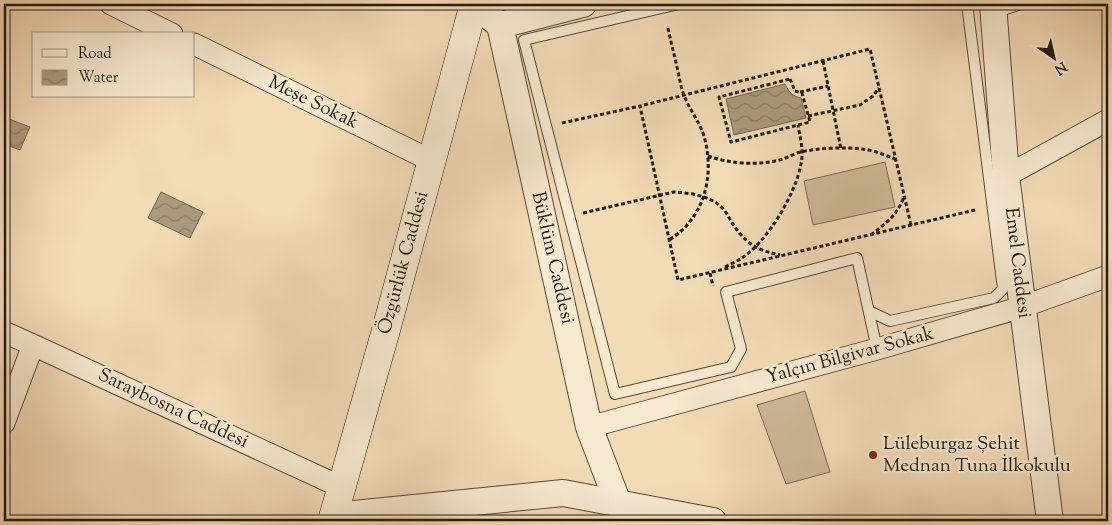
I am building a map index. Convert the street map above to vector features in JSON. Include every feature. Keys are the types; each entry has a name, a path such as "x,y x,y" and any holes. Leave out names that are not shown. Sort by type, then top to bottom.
{"main road":[{"name":"Özgürlük Caddesi","path":"333,518 474,4"}],"street":[{"path":"111,4 168,32"},
{"path":"474,4 500,25 583,4"},
{"name":"Emel Caddesi","path":"993,9 1006,176 1050,521"},
{"name":"Büklüm Caddesi","path":"500,25 589,427 619,512"},
{"name":"Meşe Sokak","path":"195,44 432,161"},
{"path":"1006,176 1108,120"},
{"name":"Yalçın Bilgivar Sokak","path":"589,427 877,349 1022,307 1108,276"},
{"name":"Saraybosna Caddesi","path":"4,332 341,487"},
{"path":"4,423 33,345"},
{"path":"333,518 563,492 619,512 713,521"}],"lane":[{"path":"679,4 524,40 614,394 730,367 741,349 726,292 857,258 877,349"},
{"path":"869,312 890,321 994,298 1003,289 968,4"},
{"path":"993,9 1020,4"}],"path":[{"path":"668,28 684,95 704,135 708,156 707,189 696,214 687,226 669,240"},
{"path":"562,123 640,106 870,49 911,225"},
{"path":"823,61 841,149"},
{"path":"800,92 802,93 810,122 731,142 719,96 790,79 795,91 800,92 828,86"},
{"path":"808,116 860,105 873,96 879,88"},
{"path":"640,106 678,280 975,210"},
{"path":"719,270 744,257 768,232 779,216 792,192 802,163 798,125"},
{"path":"708,156 725,161 753,163 783,159 802,152 828,148 862,149 877,152 896,160"},
{"path":"580,214 659,195 687,192 703,197 724,209 736,230 755,247 765,252 783,255"},
{"path":"870,235 891,219 899,208 904,196"}],"shaded area":[{"path":"885,162 895,207 813,225 804,181"},
{"path":"805,391 830,472 786,484 757,405"}],"water":[{"path":"785,84 791,93 801,98 806,118 734,135 726,99"},
{"path":"4,117 30,127 20,150 4,144"},
{"path":"161,192 203,212 190,238 148,218"}],"place":[{"name":"Lüleburgaz Şehit Mednan Tuna İlkokulu","path":"873,455"}]}
